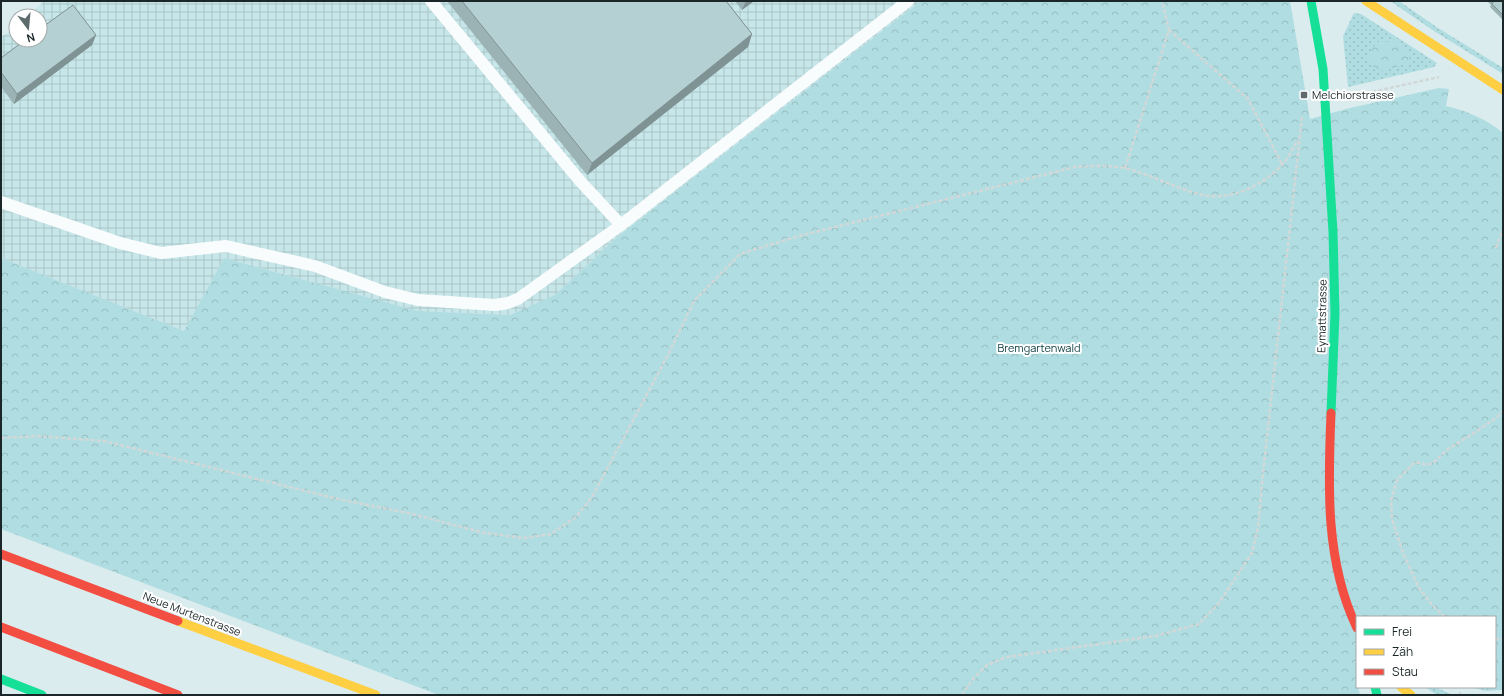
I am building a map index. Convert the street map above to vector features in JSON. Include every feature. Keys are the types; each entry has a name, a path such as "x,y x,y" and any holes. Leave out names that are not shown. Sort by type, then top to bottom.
{"main road":[{"name":"Eymattstrasse","path":"1311,1 1324,78 1334,225 1335,269 1333,372 1329,446 1330,504 1334,554 1338,575 1343,596 1356,626"},
{"path":"1366,1 1503,90"},
{"name":"Neue Murtenstrasse","path":"1,554 376,695"},
{"path":"1,627 178,695"},
{"path":"1,679 42,695"},
{"path":"1402,688 1411,695"}],"lane":[{"path":"431,1 580,181 621,225"},
{"path":"1,202 120,243 161,253 226,246 315,266 386,292 418,300 495,304 508,303 518,299 621,225 908,1"}],"path":[{"path":"1125,168 1169,30 1162,1"},
{"path":"1169,30 1248,99 1282,165"},
{"path":"1325,102 1442,76"},
{"path":"962,695 973,679 987,665 1007,658 1155,636 1199,624 1219,603 1252,553 1258,528 1262,473 1301,122"},
{"path":"1,438 38,436 104,441 331,497 408,513 485,533 524,538 551,534 576,517 592,497 669,353 694,301 740,254 799,236 1075,168 1099,165 1125,168 1199,195 1217,196 1235,194 1262,181 1282,165 1298,140"},
{"path":"1496,248 1503,229"},
{"path":"1444,616 1433,606 1419,588 1403,554 1392,519 1391,501 1397,480 1415,462 1427,465 1433,463 1448,449 1477,431 1503,411"}],"shaded area":[{"path":"44,1 921,1 616,238 554,296 510,315 418,311 224,258 184,331 1,258 1,37 8,32 8,48 48,48 48,8 37,8"}],"green space":[{"name":"Bremgartenwald","path":"921,1 1290,1 1310,119 1346,109 1439,88 1449,89 1446,106 1476,116 1503,133 1503,690 1485,691 1474,688 1496,688 1496,616 1356,616 1356,688 1358,688 1360,695 439,695 1,529 1,258 184,331 224,258 418,311 510,315 555,295 616,238"},
{"path":"1390,1 1399,1 1438,28 1503,68 1503,74 1434,31"},
{"path":"1354,13 1361,14 1437,63 1434,67 1348,87 1343,36"},
{"path":"1396,41 1410,57 1407,64 1376,72 1367,56 1377,42"},
{"path":"1426,688 1437,688 1453,695 1437,695"}],"building":[{"path":"462,1 726,1 752,34 592,163"},
{"path":"1492,1 1503,1 1503,15 1492,4"},
{"path":"73,5 96,35 17,94 1,72 1,58 14,48 48,48 48,23"}],"traffic: fast":[{"path":"1311,1 1323,69 1333,232 1335,314 1331,413"},
{"path":"1,679 42,695"},
{"path":"1375,688 1377,695"}],"traffic: slow":[{"path":"1366,1 1503,90"},
{"path":"178,621 376,695"},
{"path":"1402,688 1411,695"}],"traffic: jam":[{"path":"1331,413 1329,495 1334,550 1339,577 1356,626"},
{"path":"1,554 178,621"},
{"path":"1,627 178,695"}],"place":[{"name":"Melchiorstrasse","path":"1304,95"}]}
